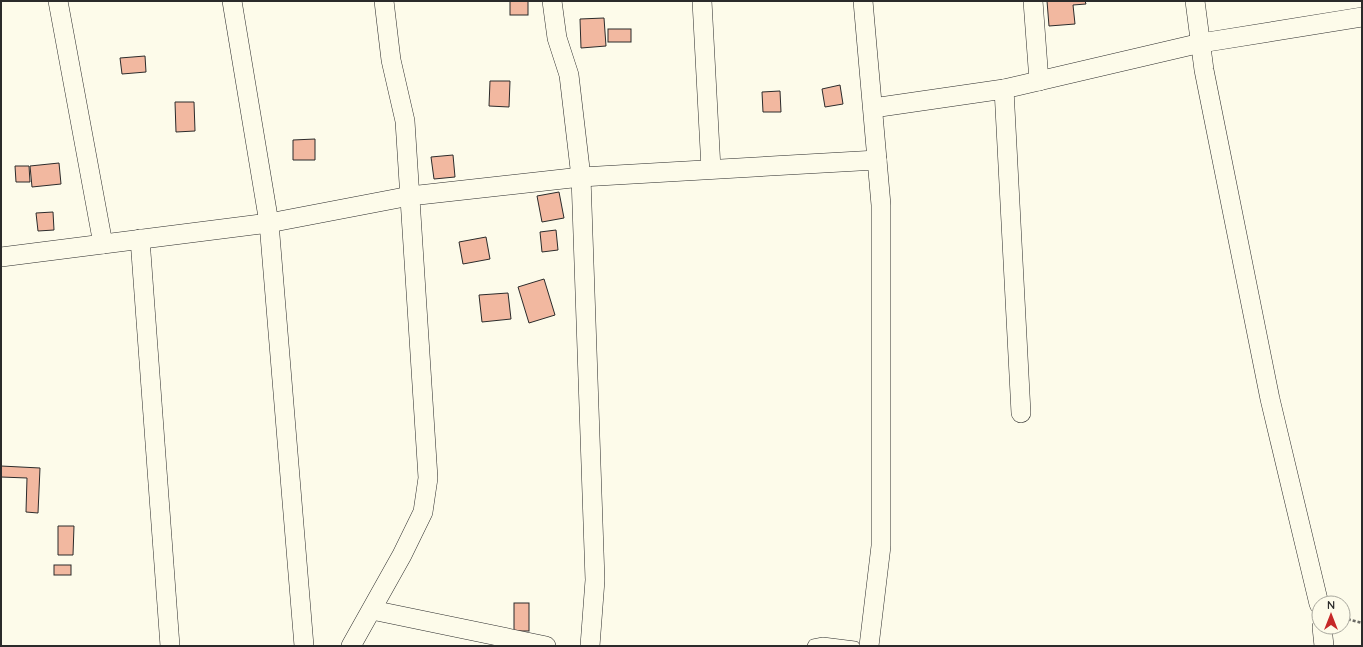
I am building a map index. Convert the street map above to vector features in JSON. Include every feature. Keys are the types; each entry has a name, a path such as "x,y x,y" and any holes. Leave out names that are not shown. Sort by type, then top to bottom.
{"street":[{"path":"58,1 103,244"},
{"path":"232,1 269,223 304,646"},
{"path":"351,646 402,555 423,512 428,478 405,122 391,60 384,1"},
{"path":"552,1 557,38 569,75 582,178 595,580 590,646"},
{"path":"702,1 711,169"},
{"path":"863,1 881,205 881,546 869,646"},
{"path":"1033,1 1039,81"},
{"path":"1195,1 1204,70 1270,399 1317,595"},
{"path":"873,108 1004,89 1201,44 1355,12"},
{"path":"1004,89 1021,413"},
{"path":"1,257 269,223 410,196 582,178 877,160"},
{"path":"140,239 170,646"},
{"path":"372,610 546,646"},
{"path":"1323,635 1324,646"}],"lane":[{"path":"812,646 822,642 854,646"}],"path":[{"path":"1351,620 1362,623"}],"building":[{"path":"510,1 528,1 528,15 510,15"},
{"path":"1047,1 1085,1 1086,4 1073,5 1075,24 1049,26"},
{"path":"604,18 606,46 581,48 580,19"},
{"path":"608,29 631,29 631,42 608,42"},
{"path":"145,56 146,72 122,74 120,58"},
{"path":"490,81 510,81 509,107 489,106"},
{"path":"840,85 843,104 825,107 822,89"},
{"path":"780,91 781,112 763,112 762,92"},
{"path":"175,102 194,102 195,131 176,132"},
{"path":"315,139 315,160 293,160 293,140"},
{"path":"453,155 455,177 434,179 431,157"},
{"path":"59,163 61,184 32,187 30,166"},
{"path":"15,166 29,166 30,182 16,182"},
{"path":"559,192 564,218 542,222 537,196"},
{"path":"53,212 54,230 38,231 36,213"},
{"path":"556,230 558,250 542,252 540,232"},
{"path":"486,237 490,259 463,264 459,242"},
{"path":"544,279 555,315 529,323 518,287"},
{"path":"508,293 511,319 482,322 479,295"},
{"path":"1,466 40,468 38,513 26,512 27,478 1,477"},
{"path":"58,526 74,526 73,555 58,555"},
{"path":"54,565 71,565 71,575 54,575"},
{"path":"514,603 529,603 529,631 514,631"}]}
